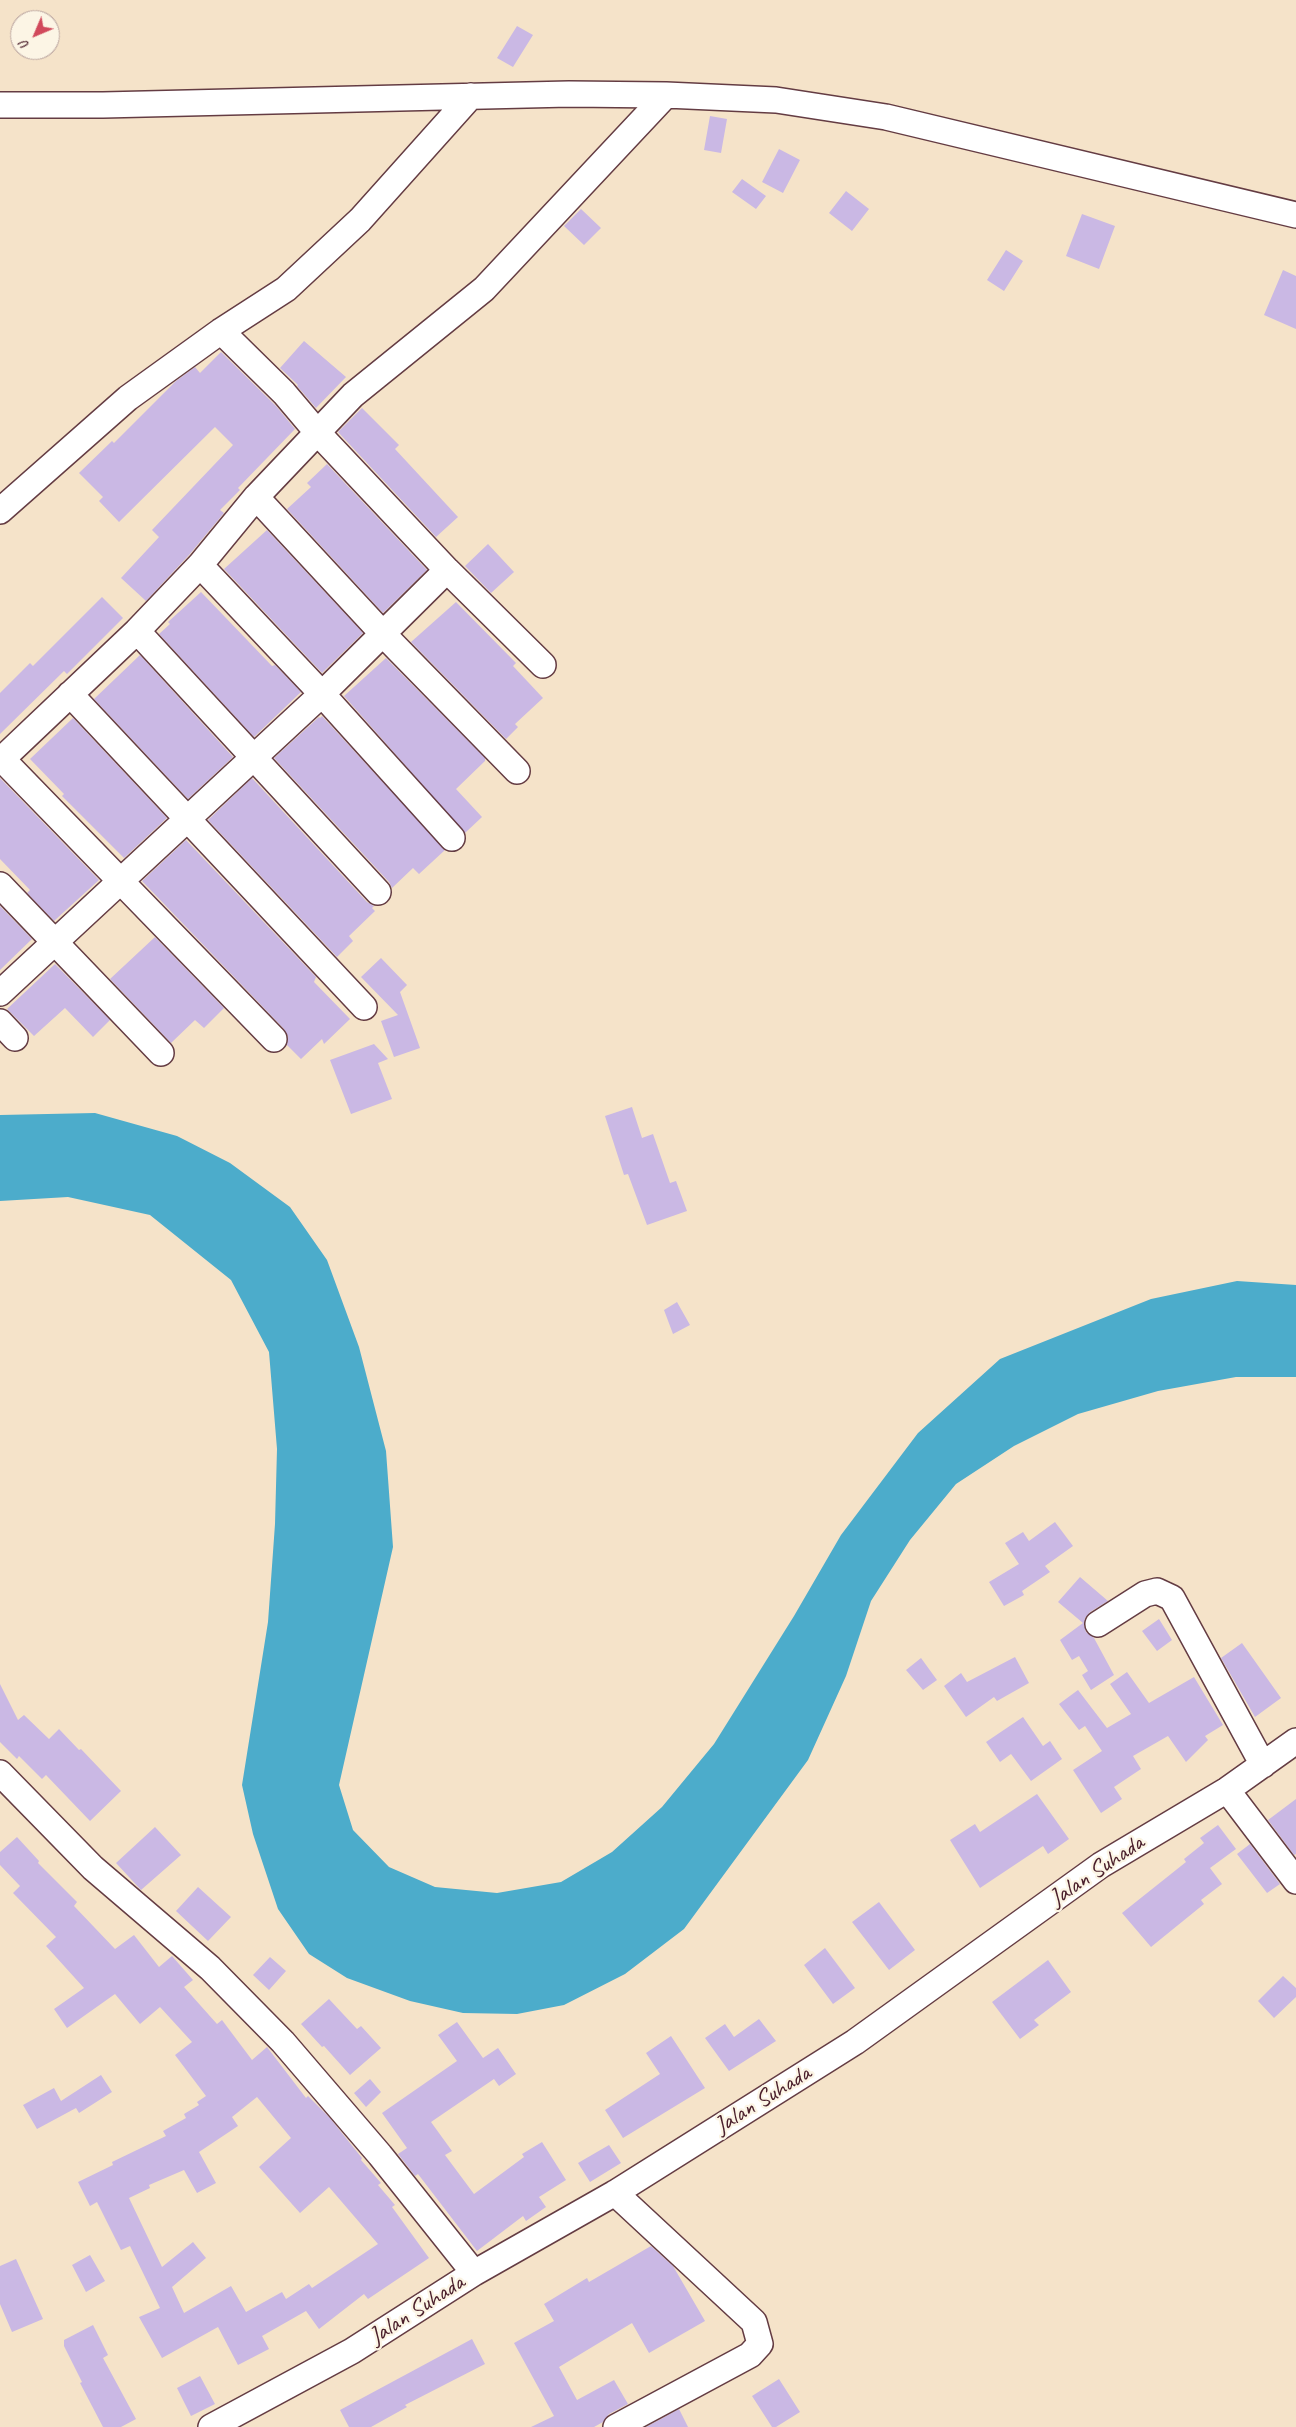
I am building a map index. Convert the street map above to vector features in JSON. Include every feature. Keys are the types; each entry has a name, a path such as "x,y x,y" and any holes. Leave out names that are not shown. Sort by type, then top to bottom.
{"street":[{"path":"274,1040 1,760 137,631 200,565 256,496 353,395 484,289 666,95"},
{"path":"0,105 103,105 470,96 666,95 776,100 886,117 1296,215"},
{"path":"0,511 128,398 221,331 286,289 318,261 360,220 470,96"},
{"path":"221,331 284,393 317,432 448,570 543,665"},
{"path":"256,496 384,635 517,771"},
{"path":"200,565 322,694 452,838"},
{"path":"0,993 187,820 253,756 322,694 448,570"},
{"path":"137,631 378,892"},
{"path":"70,694 364,1007"},
{"path":"0,885 161,1053"},
{"path":"1098,1624 1145,1594 1158,1591 1172,1598 1262,1766"},
{"name":"Jalan Suhada","path":"210,2427 352,2351 474,2274 615,2193 854,2042 1101,1865 1227,1790 1296,1741"},
{"path":"0,1773 93,1868 210,1968 283,2042 380,2155 474,2274"},
{"path":"1227,1790 1296,1881"},
{"path":"615,2193 754,2322 760,2344 750,2355 616,2427"}],"water":[{"path":"95,1113 177,1136 230,1163 290,1207 327,1260 359,1347 386,1451 393,1547 339,1785 353,1830 389,1867 435,1887 497,1893 561,1882 612,1852 662,1807 714,1744 794,1616 841,1535 918,1433 1000,1359 1151,1299 1237,1281 1296,1285 1296,1377 1236,1377 1158,1391 1078,1414 1014,1446 956,1484 910,1540 871,1601 846,1676 808,1760 684,1929 625,1974 564,2005 517,2014 463,2013 410,2001 347,1978 309,1954 278,1909 253,1834 242,1785 268,1622 275,1524 277,1449 269,1352 231,1280 150,1215 68,1197 0,1201 0,1115"}],"building":[{"path":"517,26 533,35 513,67 497,58"},
{"path":"710,116 727,119 721,153 704,150"},
{"path":"779,149 800,160 783,193 762,182"},
{"path":"742,179 766,196 756,209 732,192"},
{"path":"846,191 869,209 852,231 829,213"},
{"path":"581,209 601,228 584,245 564,226"},
{"path":"1082,214 1115,226 1099,269 1066,256"},
{"path":"1006,250 1023,261 1004,291 987,280"},
{"path":"1283,270 1296,276 1296,329 1264,315"},
{"path":"304,341 346,377 316,408 298,385 280,368"},
{"path":"221,352 276,406 295,429 238,488 240,490 220,510 224,513 189,555 146,601 121,578 159,537 152,530 233,445 215,427 119,522 99,501 103,497 79,473 112,441 114,443 176,381 195,367 200,373"},
{"path":"362,408 399,445 395,449 458,517 436,537 338,432"},
{"path":"327,464 427,570 383,613 287,509 311,487 307,483"},
{"path":"267,530 363,633 322,673 224,569"},
{"path":"488,544 514,572 491,593 465,566"},
{"path":"201,592 272,666 275,665 301,692 254,737 159,634 170,624 168,622"},
{"path":"102,597 123,618 67,674 64,671 0,734 0,693 30,663 33,666"},
{"path":"456,602 516,663 513,666 543,698 515,724 518,727 506,739 411,642"},
{"path":"140,655 233,757 188,799 94,699"},
{"path":"386,658 485,758 485,761 456,789 482,817 465,833 344,696"},
{"path":"322,716 445,850 419,874 413,868 392,888 389,882 274,758"},
{"path":"73,718 167,818 124,858 62,796 64,794 30,759"},
{"path":"0,778 99,880 54,921 27,893 30,890 0,859"},
{"path":"252,778 367,902 374,906 372,908 375,911 349,936 353,941 337,957 208,820"},
{"path":"186,840 316,977 314,982 350,1019 324,1044 322,1039 301,1059 287,1045 288,1036 284,1029 142,881"},
{"path":"0,906 32,939 0,970"},
{"path":"155,937 224,1008 204,1028 195,1020 171,1043 110,979"},
{"path":"381,958 407,985 400,992 420,1048 394,1057 381,1021 398,1015 361,977"},
{"path":"55,964 110,1020 93,1037 65,1008 34,1036 7,1009"},
{"path":"374,1044 388,1059 378,1063 392,1099 351,1114 330,1060"},
{"path":"632,1107 642,1138 653,1134 670,1183 676,1181 687,1211 647,1225 628,1174 624,1175 605,1116"},
{"path":"677,1302 690,1325 673,1334 664,1310"},
{"path":"1055,1522 1073,1546 1045,1566 1050,1572 1022,1591 1024,1595 1004,1606 989,1582 1019,1564 1005,1543 1023,1532 1029,1541"},
{"path":"1080,1577 1108,1601 1090,1612 1085,1618 1084,1625 1086,1632 1094,1638 1114,1675 1091,1690 1082,1675 1088,1671 1079,1656 1072,1660 1060,1640 1083,1623 1058,1602"},
{"path":"1159,1619 1172,1640 1157,1651 1142,1631"},
{"path":"1242,1643 1281,1698 1255,1717 1221,1658"},
{"path":"1015,1657 1029,1683 997,1701 994,1697 966,1717 944,1686 961,1673 967,1682"},
{"path":"921,1658 937,1680 923,1690 906,1670"},
{"path":"1127,1672 1149,1703 1194,1677 1223,1725 1205,1736 1208,1740 1186,1762 1168,1736 1133,1756 1141,1769 1114,1787 1122,1799 1101,1813 1073,1770 1102,1751 1085,1726 1079,1730 1059,1704 1078,1690 1107,1728 1131,1714 1110,1684"},
{"path":"0,1684 18,1720 24,1715 49,1739 59,1729 121,1791 90,1821 46,1775 42,1779 19,1756 17,1759 0,1742"},
{"path":"1023,1717 1043,1746 1050,1741 1062,1759 1031,1781 1011,1754 1000,1762 986,1742"},
{"path":"1037,1794 1069,1839 1048,1854 1043,1846 980,1888 950,1840 975,1824 980,1832"},
{"path":"1296,1799 1296,1854 1294,1855 1268,1820"},
{"path":"1218,1825 1236,1849 1210,1868 1222,1884 1201,1900 1204,1904 1151,1947 1122,1913 1186,1862 1184,1859 1204,1843 1200,1838"},
{"path":"155,1827 181,1855 141,1890 116,1863"},
{"path":"17,1837 39,1861 38,1863 77,1902 74,1906 115,1949 134,1935 159,1967 172,1956 193,1980 184,1987 217,2024 222,2020 252,2060 267,2047 306,2098 308,2096 329,2117 381,2183 378,2185 395,2205 392,2207 429,2258 368,2299 364,2294 319,2329 306,2311 262,2336 269,2349 238,2365 218,2327 162,2358 139,2317 160,2308 130,2246 121,2250 97,2202 90,2206 78,2182 113,2165 112,2162 166,2136 163,2131 186,2118 184,2114 199,2105 197,2102 206,2096 175,2055 192,2042 160,2007 140,2024 115,1994 67,2028 54,2009 84,1988 46,1946 56,1937 13,1893 20,1886 0,1865 0,1852","holes":["257,2097 291,2138 259,2167 300,2213 329,2187 378,2244 312,2288 309,2284 286,2299 282,2292 246,2312 231,2286 184,2313 172,2287 206,2258 193,2242 162,2267 129,2198 150,2188 149,2185 184,2170 197,2193 216,2183 199,2152 238,2126 232,2117"]},
{"path":"1250,1844 1280,1884 1267,1893 1237,1854"},
{"path":"198,1887 231,1917 208,1941 176,1911"},
{"path":"879,1902 915,1950 889,1970 852,1922"},
{"path":"825,1948 855,1988 833,2004 804,1965"},
{"path":"270,1957 286,1971 269,1990 253,1975"},
{"path":"1048,1960 1071,1992 1034,2020 1039,2025 1020,2039 992,2002"},
{"path":"1283,1976 1296,1988 1296,1997 1274,2018 1258,2001"},
{"path":"329,1999 357,2029 361,2026 381,2048 350,2075 301,2024"},
{"path":"759,2019 776,2041 729,2071 705,2038 725,2024 734,2037"},
{"path":"457,2022 483,2058 498,2048 516,2074 499,2086 494,2079 431,2122 452,2151 445,2155 474,2194 524,2157 522,2154 542,2142 566,2180 539,2197 546,2207 526,2221 523,2216 477,2251 418,2174 415,2176 398,2154 407,2148 382,2113 457,2061 438,2035"},
{"path":"671,2036 705,2088 623,2138 605,2110 660,2074 646,2053"},
{"path":"101,2075 112,2092 79,2113 76,2108 37,2129 23,2105 54,2088 61,2101"},
{"path":"370,2079 381,2092 366,2107 354,2093"},
{"path":"609,2145 621,2163 590,2182 578,2163"},
{"path":"651,2246 673,2266 705,2321 649,2353 632,2323 559,2367 577,2400 614,2380 628,2404 609,2414 603,2422 594,2427 531,2427 554,2416 514,2343 554,2321 544,2304 587,2278 589,2282"},
{"path":"90,2255 105,2281 86,2292 72,2265"},
{"path":"16,2259 43,2319 12,2332 0,2304 0,2266"},
{"path":"93,2325 108,2355 103,2358 136,2419 121,2427 103,2427 80,2383 82,2382 64,2346 64,2340"},
{"path":"472,2339 485,2364 405,2405 407,2407 371,2427 349,2427 340,2410"},
{"path":"200,2376 215,2404 191,2416 177,2388"},
{"path":"779,2379 800,2412 776,2427 772,2427 752,2396"},
{"path":"679,2409 688,2427 646,2427"}]}
